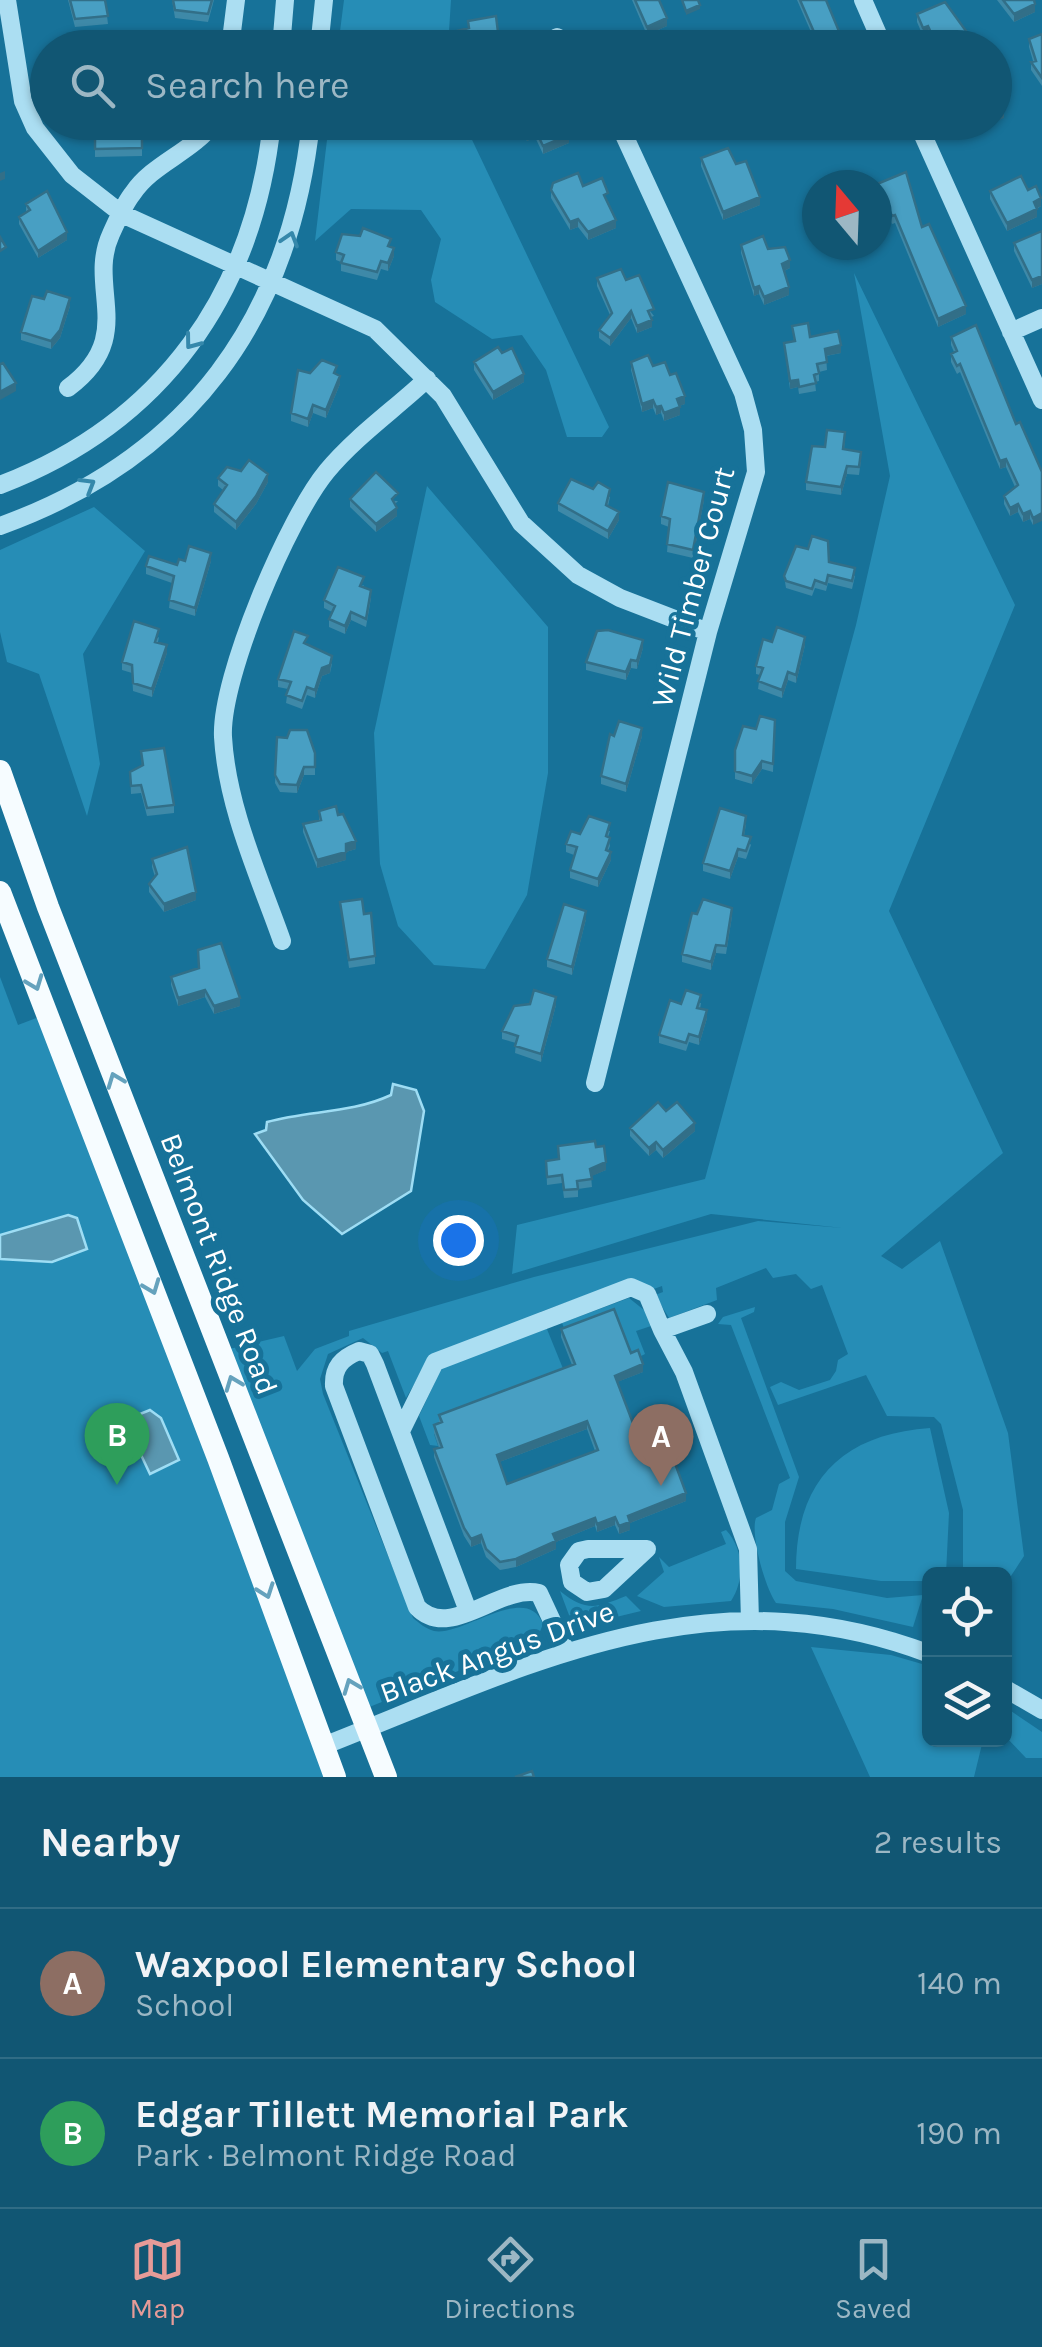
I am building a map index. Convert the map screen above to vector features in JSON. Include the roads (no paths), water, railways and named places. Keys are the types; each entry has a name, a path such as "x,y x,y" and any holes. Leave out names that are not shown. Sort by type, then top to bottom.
{"main road":[{"name":"Belmont Ridge Road","path":"0,771 55,925 386,1777"},
{"path":"0,892 218,1458 334,1777"}],"street":[{"path":"7,0 17,82 30,115"},
{"path":"232,30 236,0"},
{"path":"283,30 286,0"},
{"path":"321,30 324,0"},
{"path":"863,0 876,30"},
{"path":"44,140 72,176 122,214 375,329 443,396 521,523 564,562 620,598 708,632"},
{"path":"68,388 86,375 105,336 109,298 103,258 133,192 199,140"},
{"path":"0,485 89,441 148,393 206,324 238,264 260,199 269,140"},
{"path":"0,526 74,494 158,436 228,361 274,282 300,206 309,140"},
{"name":"Wild Timber Court","path":"595,1083 708,632 756,472 753,430 743,393 626,140"},
{"path":"926,140 1042,400"},
{"path":"1011,332 1042,318"},
{"path":"282,941 242,828 227,772 225,703 236,662 310,495 328,469 428,379"},
{"path":"401,1431 435,1362 630,1287 647,1294 684,1372 748,1550 750,1620"},
{"path":"662,1330 707,1314"},
{"path":"468,1611 370,1354 359,1351 347,1356 334,1374 334,1386 417,1606 430,1619 444,1620 468,1611 516,1593 539,1594 566,1651"},
{"name":"Black Angus Drive","path":"322,1746 566,1651 660,1627 750,1620 830,1627 922,1652"},
{"path":"1012,1693 1042,1710"}],"place":[{"name":"Edgar Tillett Memorial Park","path":"117,1485"},
{"name":"Waxpool Elementary School","path":"661,1486"}]}
